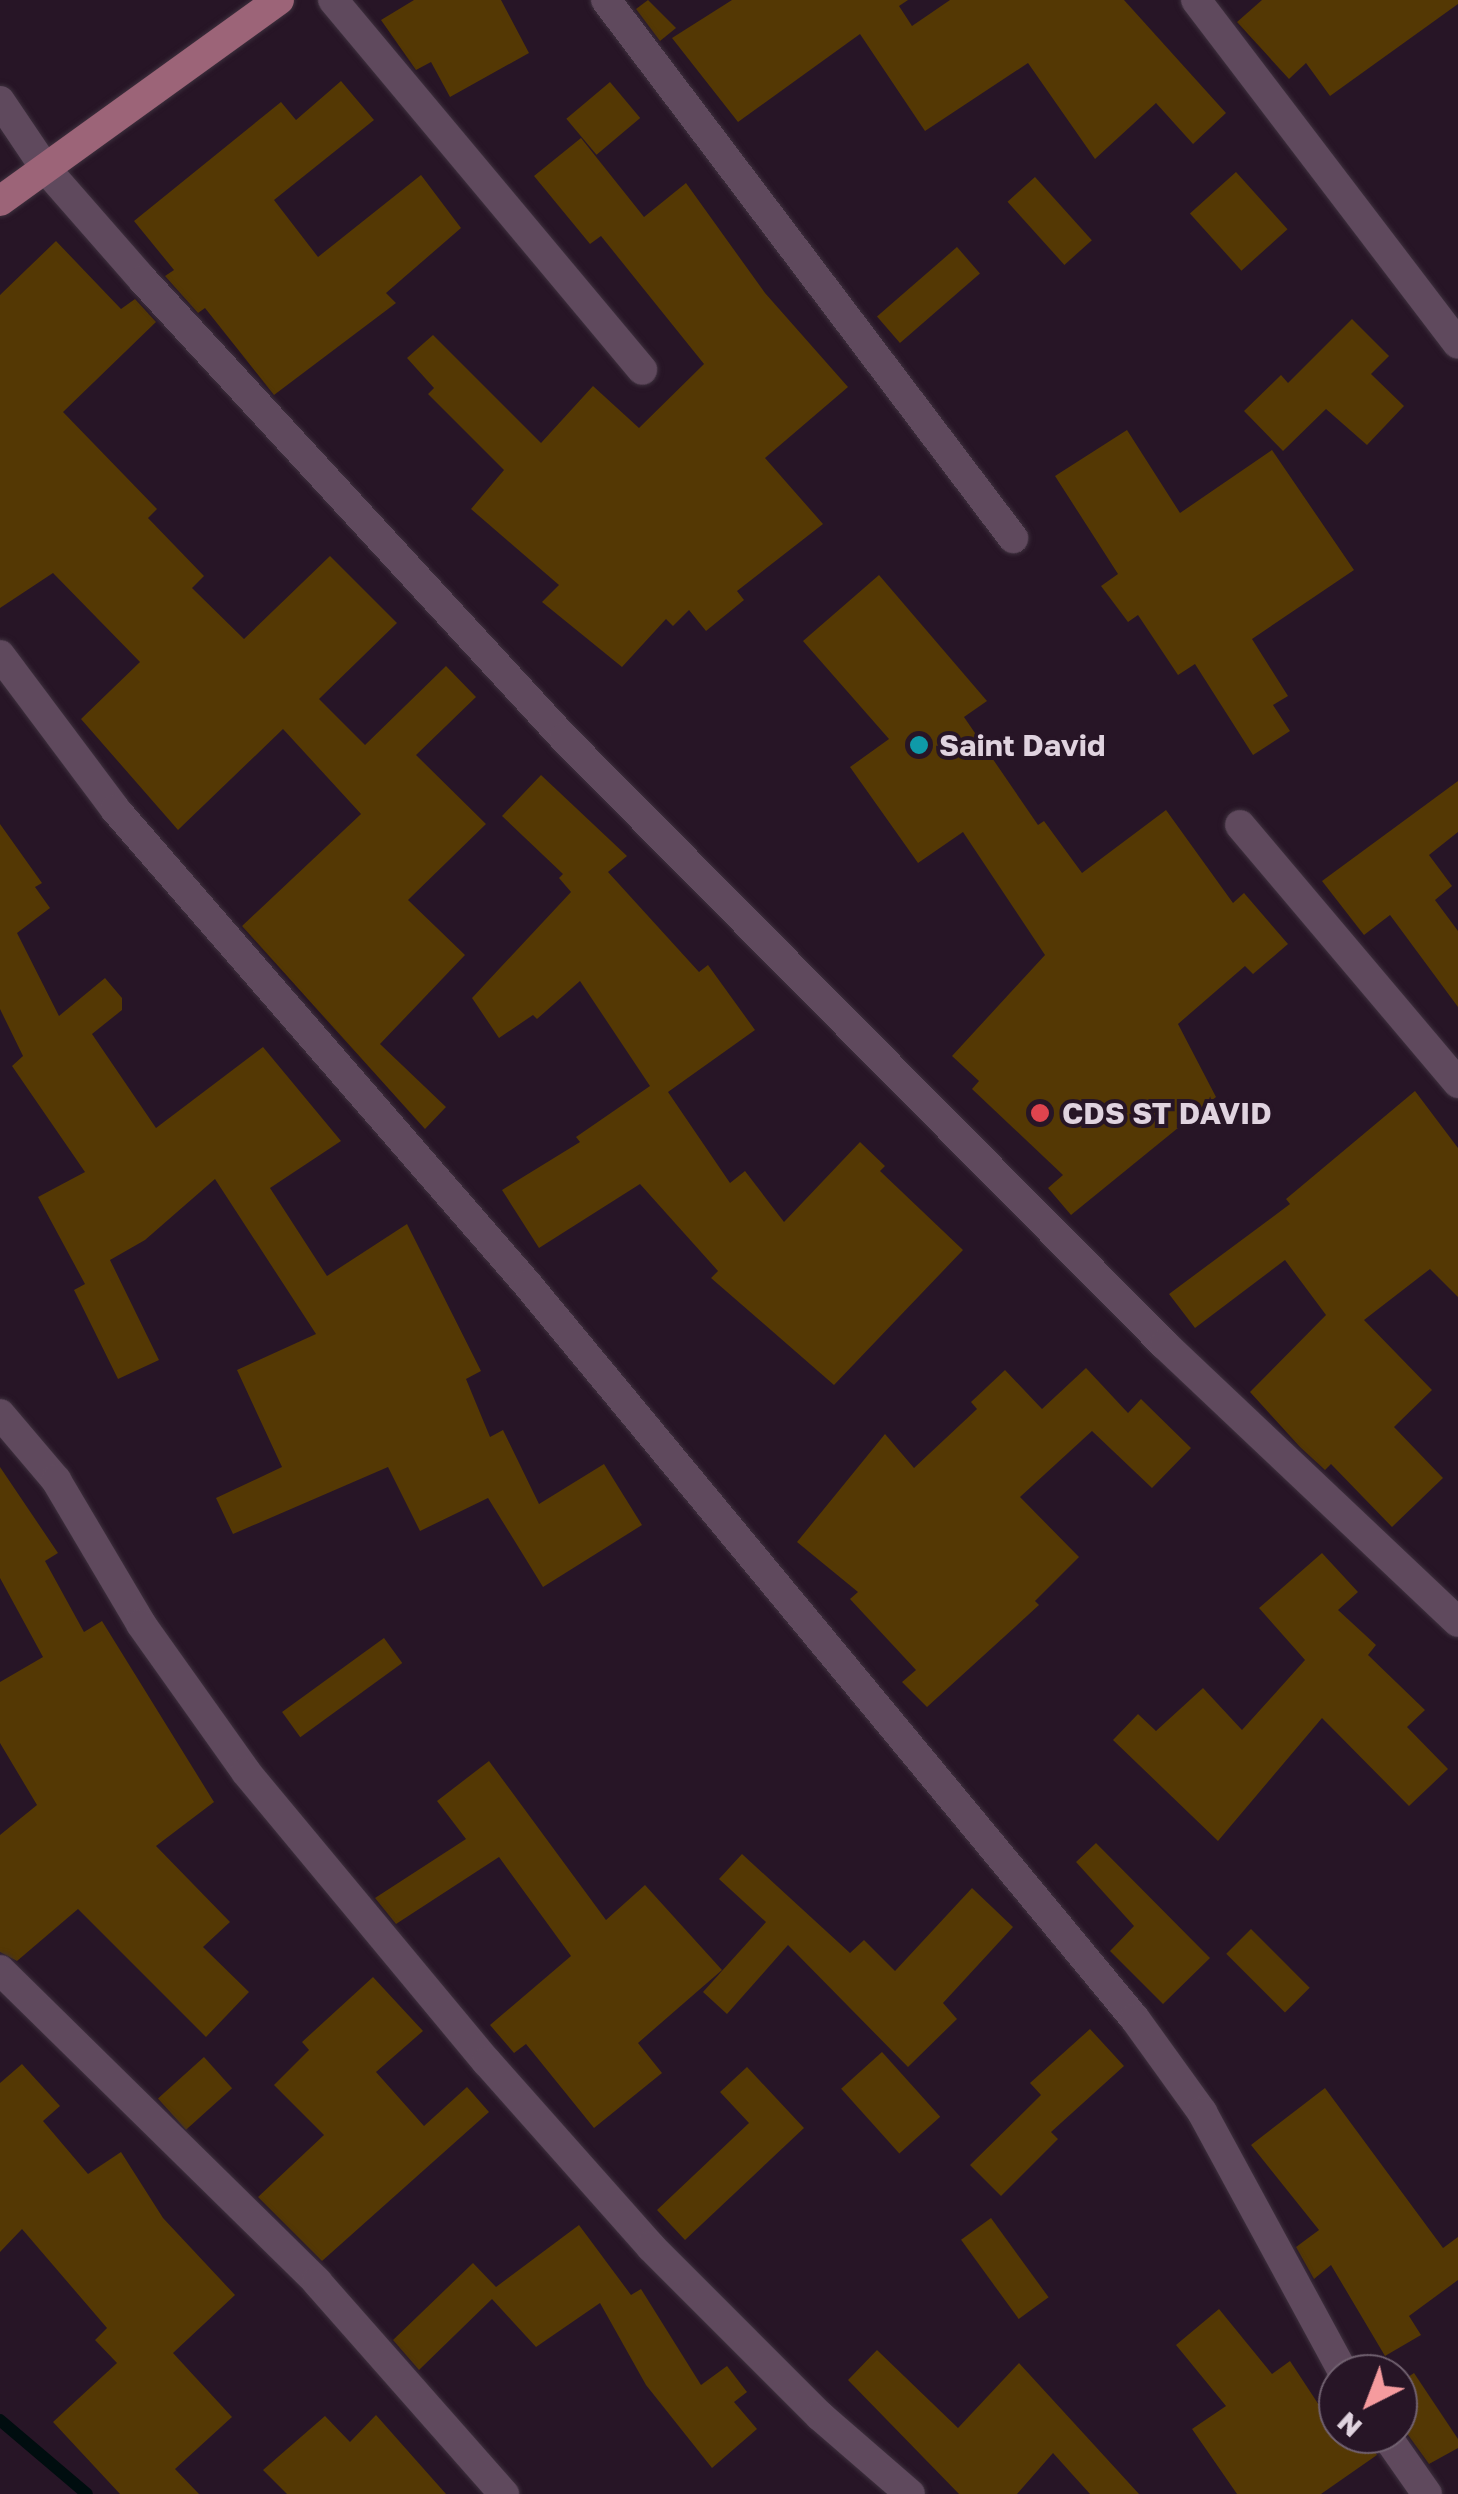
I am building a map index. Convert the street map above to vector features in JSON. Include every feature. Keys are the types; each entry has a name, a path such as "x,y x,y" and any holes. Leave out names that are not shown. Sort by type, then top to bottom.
{"main road":[{"path":"0,202 279,0"}],"street":[{"path":"334,0 642,370"},
{"path":"606,0 1013,538"},
{"path":"1196,0 1458,344"},
{"path":"0,101 45,168 342,502 564,738 1165,1345 1458,1622"},
{"path":"0,655 115,809 528,1285 1135,2019 1202,2112 1333,2354"},
{"path":"1240,826 1458,1083"},
{"path":"0,1414 56,1480 141,1624 246,1772 463,2033 651,2247 820,2416 910,2494"},
{"path":"0,1970 317,2282 504,2494"},
{"path":"1399,2454 1427,2494"}],"building":[{"path":"414,0 501,0 529,53 450,97 431,62 416,70 381,20"},
{"path":"648,0 676,28 660,41 636,9"},
{"path":"732,0 908,0 899,6 912,26 950,0 1124,0 1226,113 1193,144 1156,103 1095,159 1028,63 925,131 860,34 738,122 672,38"},
{"path":"1262,0 1458,0 1458,4 1330,96 1306,63 1289,79 1237,22"},
{"path":"341,81 374,120 274,200 318,257 421,175 461,228 386,293 396,303 274,395 205,308 198,313 165,276 174,270 134,221 281,102 296,120"},
{"path":"610,82 640,118 597,155 566,119"},
{"path":"581,138 644,217 686,183 765,293 848,387 765,458 823,524 737,591 744,600 706,631 689,610 673,626 666,619 622,667 542,602 559,585 471,509 504,470 428,394 434,388 407,358 433,335 541,443 593,386 639,428 704,364 601,236 590,244 534,176"},
{"path":"1236,172 1288,229 1241,271 1190,213"},
{"path":"1035,177 1092,240 1064,265 1008,202"},
{"path":"56,241 121,309 135,299 156,322 63,412 157,509 148,518 204,576 192,588 244,639 330,556 397,623 319,699 365,745 446,666 476,697 416,755 486,824 408,900 465,955 380,1044 446,1107 425,1129 242,926 361,814 283,729 178,830 81,719 140,662 53,573 0,608 0,295"},
{"path":"957,247 980,273 900,343 877,317"},
{"path":"1352,319 1389,356 1371,374 1404,406 1367,445 1326,409 1283,451 1244,411 1281,375 1288,383"},
{"path":"1127,430 1180,513 1272,450 1354,570 1252,639 1288,696 1273,705 1290,731 1253,755 1195,664 1178,675 1138,615 1128,622 1101,586 1118,574 1055,476"},
{"path":"879,575 987,701 964,717 1038,825 1044,821 1082,873 1166,810 1233,903 1244,893 1288,944 1253,974 1245,966 1178,1024 1216,1097 1071,1215 1048,1188 1063,1175 972,1089 979,1081 952,1056 1045,955 963,832 918,863 850,767 889,739 803,641"},
{"path":"541,775 627,856 608,872 699,972 708,965 755,1030 668,1092 730,1183 745,1171 784,1222 860,1142 885,1166 880,1171 963,1250 834,1385 711,1278 718,1271 640,1184 539,1248 502,1190 580,1142 576,1137 650,1086 580,981 537,1019 533,1015 499,1038 472,998 571,892 559,878 563,874 502,816"},
{"path":"1458,781 1458,832 1429,855 1452,886 1435,900 1458,931 1458,1007 1390,915 1364,935 1322,881"},
{"path":"0,824 42,883 35,887 50,908 17,933 59,1016 105,978 122,998 122,1010 92,1034 156,1128 263,1047 341,1141 270,1188 327,1276 407,1224 481,1371 466,1379 490,1437 503,1430 539,1504 604,1464 642,1525 543,1587 488,1498 420,1531 388,1467 233,1534 216,1498 282,1467 237,1370 316,1334 215,1179 145,1240 110,1260 159,1360 118,1379 74,1290 85,1284 38,1197 85,1172 12,1066 23,1056 0,1009"},
{"path":"1415,1091 1458,1148 1458,1297 1430,1269 1364,1320 1432,1390 1394,1427 1443,1478 1392,1527 1331,1464 1325,1470 1300,1447 1250,1392 1326,1315 1285,1260 1195,1328 1169,1294 1290,1204 1286,1199"},
{"path":"1086,1368 1128,1413 1141,1399 1191,1448 1152,1488 1092,1431 1020,1497 1079,1557 1035,1601 1039,1605 927,1707 902,1682 916,1670 850,1599 858,1592 797,1542 885,1434 914,1468 977,1409 971,1402 1005,1370 1042,1409"},
{"path":"0,1467 58,1553 45,1561 84,1632 102,1621 214,1802 156,1846 230,1922 203,1947 249,1992 206,2037 78,1909 17,1961 0,1952 0,1835 37,1805 0,1743 0,1682 43,1657 0,1578"},
{"path":"1322,1553 1358,1592 1338,1610 1376,1645 1368,1655 1425,1710 1407,1727 1448,1769 1409,1806 1322,1718 1218,1841 1113,1740 1138,1714 1156,1731 1203,1688 1242,1730 1305,1660 1259,1608"},
{"path":"384,1638 402,1663 300,1737 282,1712"},
{"path":"489,1761 606,1920 645,1885 722,1970 638,2043 662,2073 594,2128 526,2044 514,2053 490,2025 571,1956 499,1857 396,1924 375,1898 466,1839 437,1801"},
{"path":"1096,1843 1210,1958 1163,2004 1110,1951 1134,1926 1076,1862"},
{"path":"742,1854 850,1953 864,1940 895,1971 972,1888 1013,1927 943,2003 957,2019 908,2067 788,1945 727,2014 703,1992 766,1922 719,1879"},
{"path":"1251,1929 1310,1988 1285,2012 1226,1954"},
{"path":"373,1977 423,2031 376,2072 424,2126 467,2087 489,2112 322,2261 258,2197 324,2135 274,2085 309,2050 302,2042"},
{"path":"1090,2029 1124,2066 1051,2132 1058,2139 1001,2196 970,2165 1041,2095 1030,2083"},
{"path":"882,2052 940,2117 899,2153 841,2089"},
{"path":"204,2057 232,2088 186,2130 158,2098"},
{"path":"22,2064 60,2106 43,2121 88,2174 121,2152 163,2218 235,2295 173,2353 232,2417 175,2469 199,2494 120,2494 53,2422 117,2363 95,2340 107,2328 22,2229 0,2252 0,2083"},
{"path":"747,2067 804,2128 685,2240 657,2210 749,2123 720,2092"},
{"path":"1325,2088 1443,2248 1458,2237 1458,2280 1409,2316 1421,2335 1384,2354 1331,2265 1314,2279 1296,2247 1319,2230 1251,2145"},
{"path":"991,2218 1049,2297 1019,2319 961,2240"},
{"path":"579,2225 631,2295 641,2289 701,2385 727,2366 747,2392 734,2402 757,2429 712,2468 646,2385 600,2303 536,2347 492,2299 419,2370 393,2340 473,2263 496,2287"},
{"path":"1219,2309 1272,2374 1290,2361 1318,2404 1318,2454 1377,2455 1321,2494 1237,2494 1192,2429 1226,2406 1176,2345"},
{"path":"877,2350 958,2428 1019,2363 1139,2494 1090,2494 1053,2453 1017,2494 959,2494 848,2380"},
{"path":"1418,2379 1458,2439 1458,2448 1429,2464 1418,2449"},
{"path":"376,2415 446,2494 287,2494 263,2470 325,2416 350,2442"}],"waterway":[{"path":"0,2420 87,2494"}],"place":[{"name":"Saint David","path":"919,745"},
{"name":"CDS ST DAVID","path":"1040,1113"}]}
